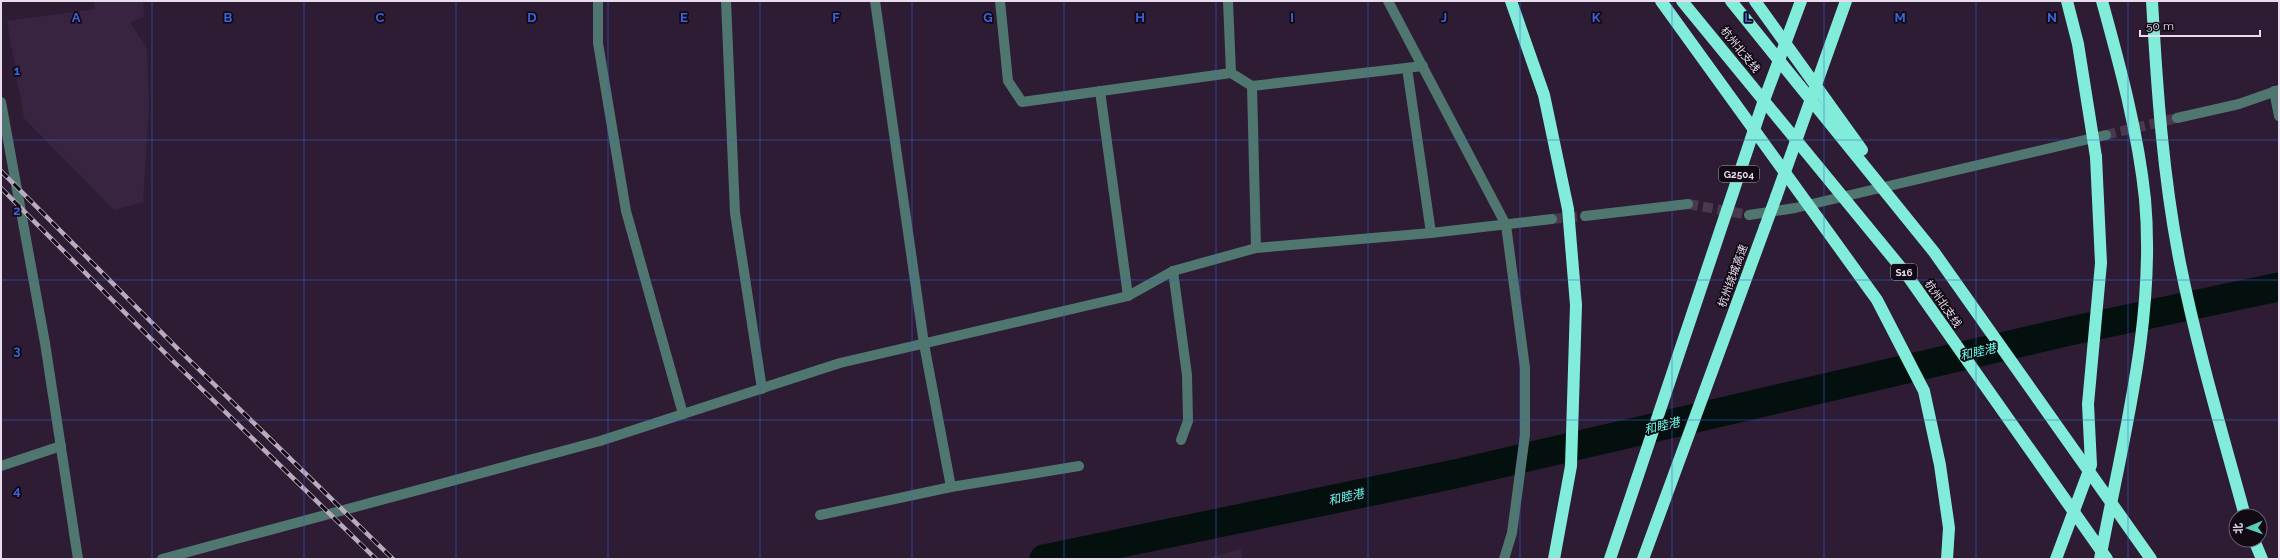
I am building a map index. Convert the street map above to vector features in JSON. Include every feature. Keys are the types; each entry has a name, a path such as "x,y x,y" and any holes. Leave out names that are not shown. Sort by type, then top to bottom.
{"highway":[{"path":"1511,1 1544,95 1568,209 1576,306 1571,466 1554,559"},
{"path":"1660,1 1877,300 1924,391 1940,465 1949,528 1947,559"},
{"name":"杭州北支线","path":"1682,1 1906,275 2107,559"},
{"path":"1732,1 1934,252"},
{"path":"1755,1 2151,559"},
{"name":"杭州绕城高速","path":"1643,559 1776,197 1846,1"},
{"path":"2056,559 2091,465 2088,404 2102,263 2096,157 2078,44 2067,1"},
{"path":"2100,559 2131,396 2144,317 2146,252 2145,199 2128,96 2102,1"},
{"path":"2152,1 2164,159 2180,263 2203,361 2243,508"},
{"name":"G2504","path":"1610,559 1763,103 1801,2"},
{"path":"1649,559 1650,541"},
{"path":"2257,548 2262,559"}],"street":[{"path":"598,1 598,43 626,211 683,414"},
{"path":"726,1 735,213 762,388"},
{"path":"875,1 924,344 951,487"},
{"path":"1000,1 1008,81 1022,102 1231,74 1252,86 1422,66"},
{"path":"1228,1 1231,74"},
{"path":"1388,1 1506,224 1525,368 1525,435 1512,533 1504,559"},
{"path":"1407,68 1431,233"},
{"path":"1252,86 1256,248"},
{"path":"2177,118 2239,104 2277,90 2279,116"},
{"path":"1100,91 1128,296"},
{"path":"1,102 43,336 78,559"},
{"path":"1749,215 1795,208 2106,135"},
{"path":"1585,216 1688,204"},
{"path":"162,559 600,441 840,364 1128,296 1173,271 1256,248 1431,233 1552,220"},
{"path":"1173,271 1188,375 1188,421 1181,440"},
{"path":"1,466 60,446"},
{"path":"820,515 951,487 1079,466"}],"shaded area":[{"path":"94,1 143,1 144,17 130,22 147,49 149,107 143,202 114,210 24,118 7,21 95,9"},
{"path":"1241,549 1242,559 1204,559"}],"waterway":[{"name":"和睦港","path":"1044,559 1455,474 2070,331 2279,287"}],"tunnel":[{"path":"2106,135 2177,118"},
{"path":"1688,204 1749,215"},
{"path":"1552,219 1585,216"}],"railway":[{"path":"1,171 178,349 393,559"},
{"path":"1,188 173,361 376,559"}]}
